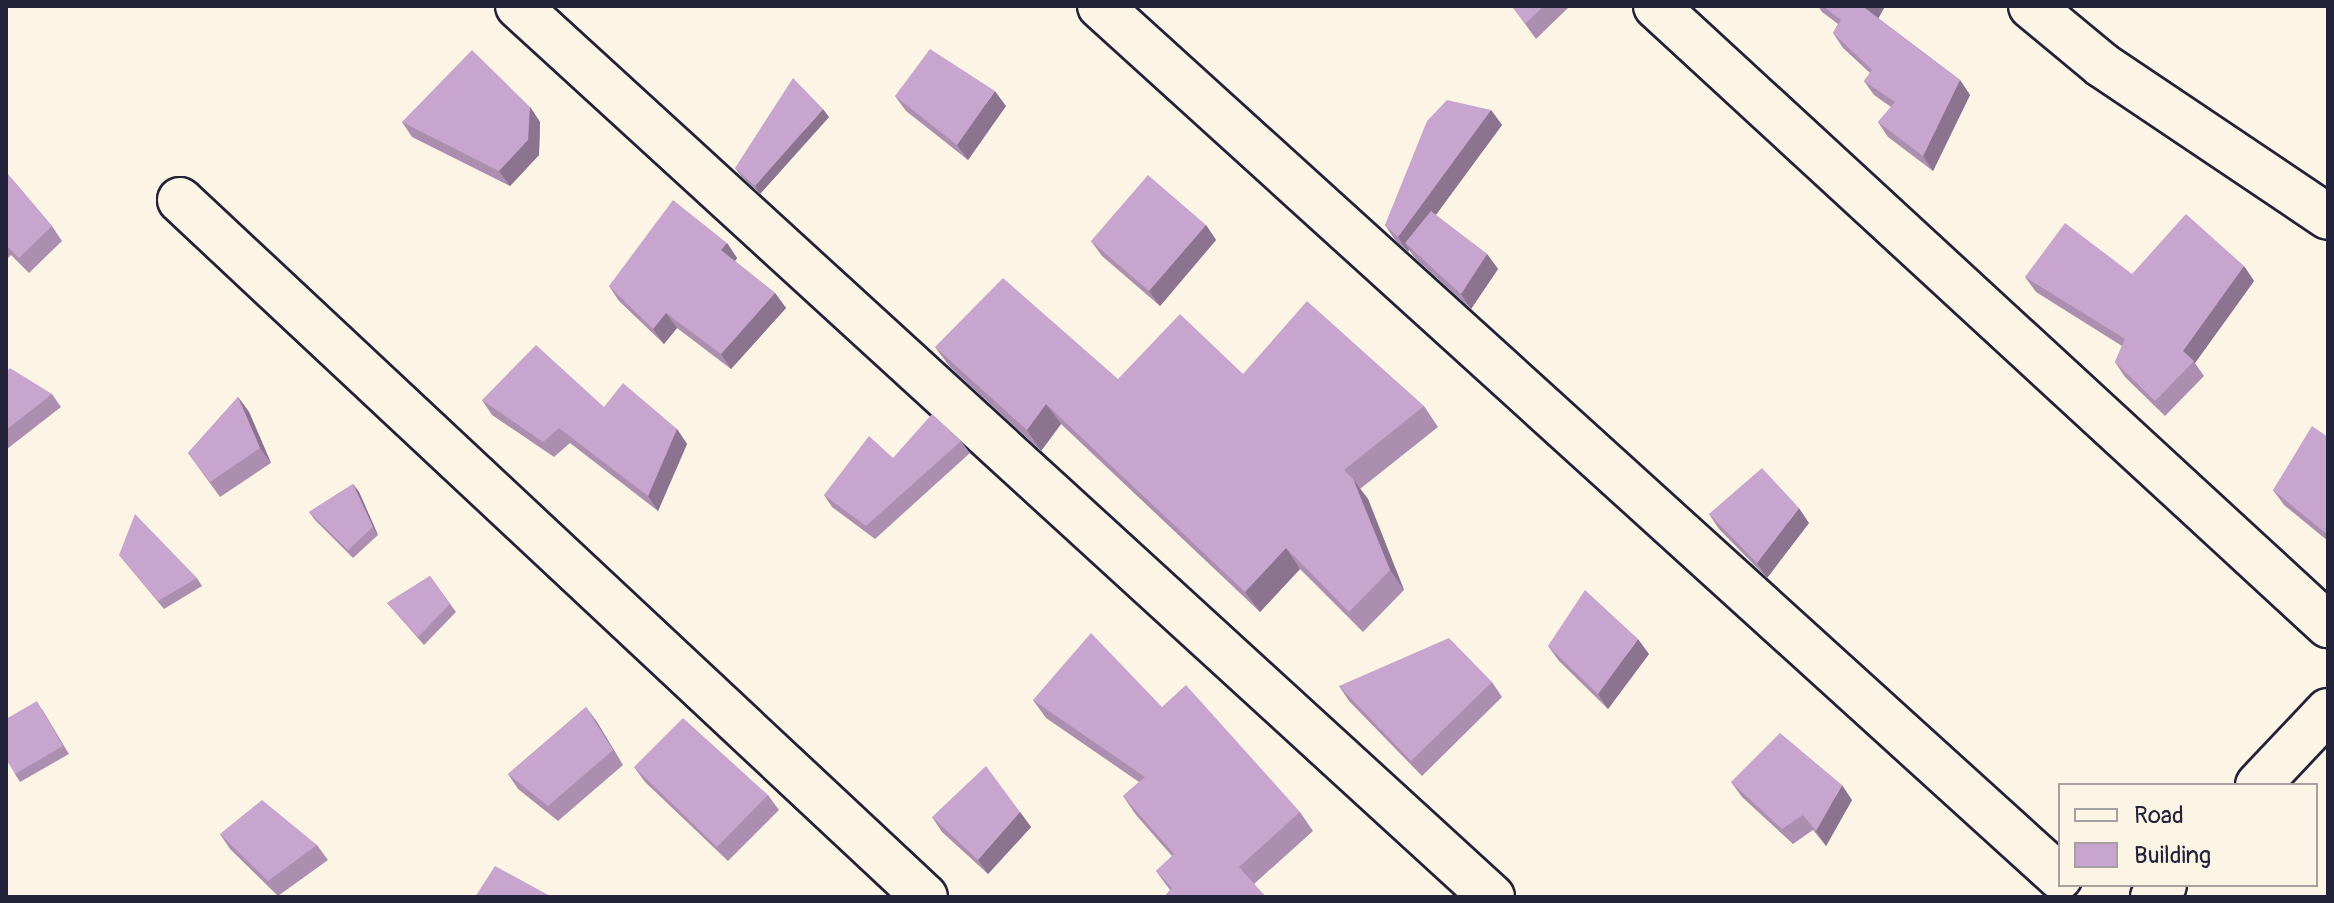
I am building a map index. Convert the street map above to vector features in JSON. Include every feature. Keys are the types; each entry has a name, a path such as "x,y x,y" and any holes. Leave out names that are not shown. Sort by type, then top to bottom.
{"street":[{"path":"518,6 1492,897"},
{"path":"1100,6 2058,875"},
{"path":"1656,6 2328,625"},
{"path":"2031,6 2102,65 2328,217"},
{"path":"180,200 925,897"},
{"path":"2260,783 2328,711"}],"building":[{"path":"1512,6 1544,6 1525,24"},
{"path":"1823,6 1866,6 1960,80 1923,156 1878,122 1895,102 1864,81 1872,70 1833,33 1841,20"},
{"path":"930,49 995,91 957,145 895,96"},
{"path":"472,50 530,107 528,140 499,171 402,122"},
{"path":"793,78 823,109 755,186 735,168"},
{"path":"1447,100 1491,110 1398,237 1385,225 1427,121"},
{"path":"6,172 52,226 19,258 6,245"},
{"path":"1148,175 1206,225 1149,291 1091,241"},
{"path":"673,200 727,243 721,250 775,293 721,354 666,313 653,329 609,286"},
{"path":"1431,211 1487,254 1461,294 1405,243"},
{"path":"2186,214 2244,266 2183,351 2194,361 2155,401 2115,362 2125,339 2025,277 2065,223 2132,274"},
{"path":"1003,278 1118,379 1180,314 1243,374 1307,301 1424,406 1344,470 1353,479 1390,570 1349,612 1286,548 1245,592 1046,404 1027,430 935,347"},
{"path":"536,345 604,407 623,383 677,429 648,496 559,428 543,442 482,400"},
{"path":"10,368 52,394 6,430 6,372"},
{"path":"238,397 260,448 210,482 188,453"},
{"path":"932,414 961,441 866,526 824,495 869,436 893,458"},
{"path":"2312,426 2328,437 2328,535 2273,490"},
{"path":"1762,468 1799,508 1757,563 1709,514"},
{"path":"353,484 373,527 348,550 309,512"},
{"path":"135,514 197,578 158,601 119,555"},
{"path":"430,576 450,604 418,637 387,603"},
{"path":"1585,590 1638,639 1598,694 1548,646"},
{"path":"1091,633 1162,707 1186,685 1300,812 1239,867 1264,895 1262,897 1164,897 1172,888 1156,871 1174,854 1123,796 1145,777 1033,700"},
{"path":"1449,638 1492,682 1411,761 1339,686"},
{"path":"37,701 63,746 15,774 6,759 6,719"},
{"path":"586,707 613,750 548,806 508,774"},
{"path":"683,718 768,795 717,847 634,767"},
{"path":"1780,733 1842,785 1816,831 1803,815 1782,829 1731,782"},
{"path":"986,766 1020,812 978,860 932,817"},
{"path":"262,800 317,845 268,881 220,834"},
{"path":"495,866 552,897 475,897"}]}
